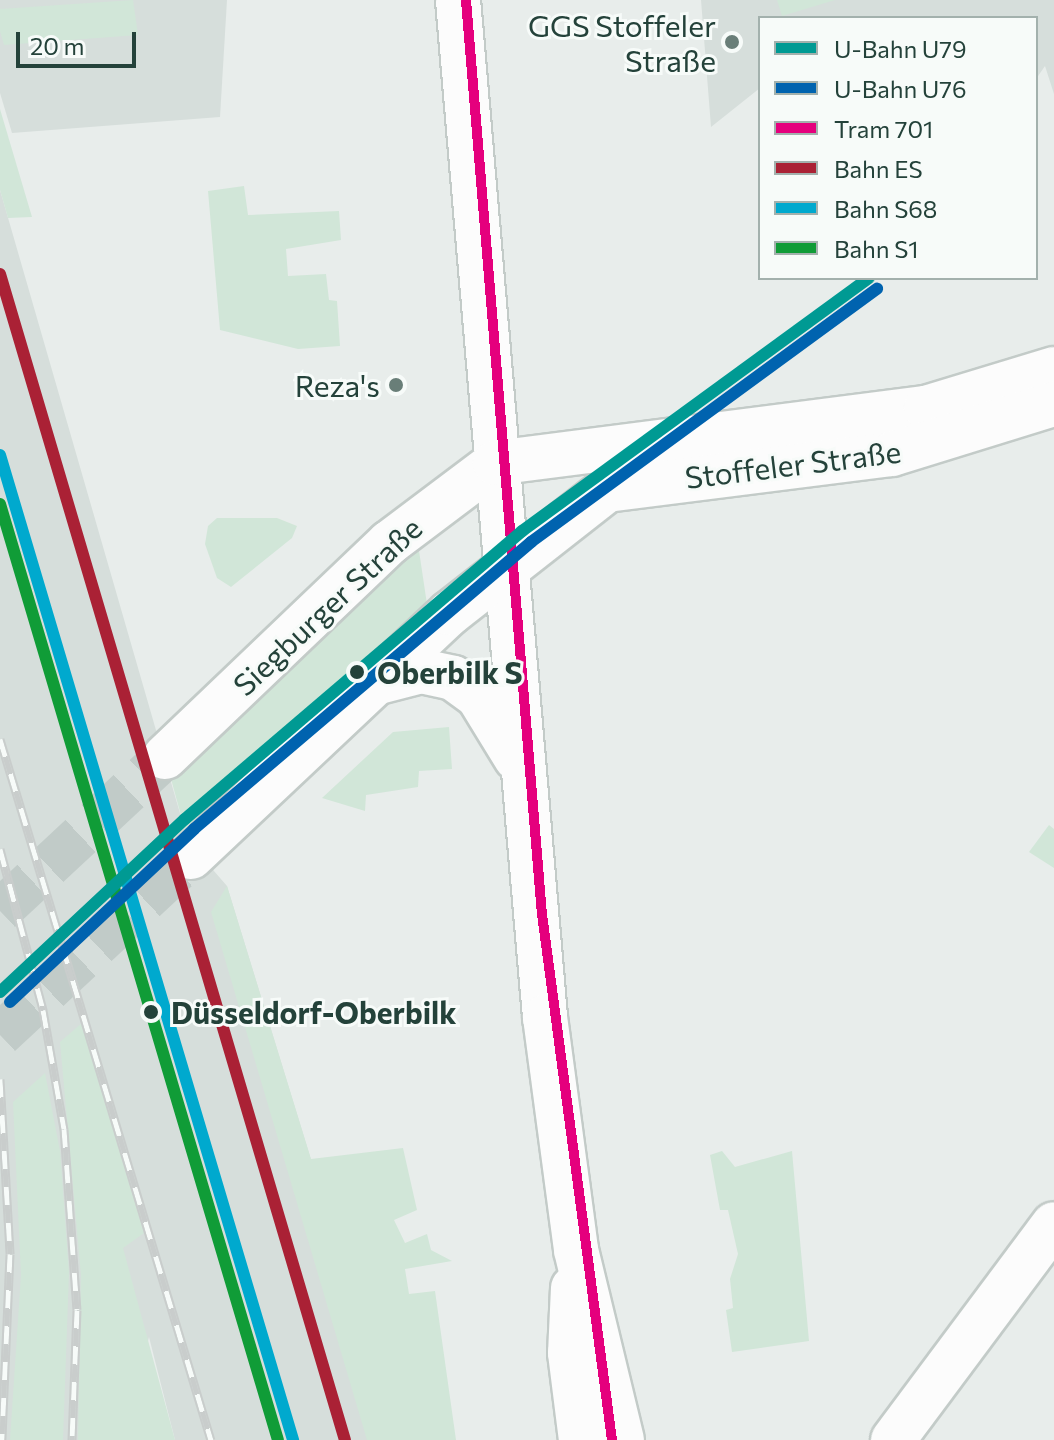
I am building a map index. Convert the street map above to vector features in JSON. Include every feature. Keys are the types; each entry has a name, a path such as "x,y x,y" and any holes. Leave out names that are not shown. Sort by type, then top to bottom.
{"main road":[{"path":"458,0 542,993 576,1250 622,1440"},
{"name":"Stoffeler Straße","path":"495,463 926,408 1054,369"},
{"name":"Stoffeler Straße","path":"504,567 607,490 892,454 1054,404"},
{"name":"Siegburger Straße","path":"165,757 389,543 495,463"},
{"path":"191,857 375,683 504,567"},
{"path":"375,683 430,671 462,682 501,726 521,768"},
{"path":"893,1440 1054,1224"},
{"path":"576,1250 570,1353 581,1440"}],"shaded area":[{"path":"0,0 227,0 220,117 12,133 0,93"},
{"name":"GGS Stoffeler Straße","path":"701,0 1054,0 1054,94 1045,66 1038,76 1038,16 758,16 758,90 711,127"},
{"path":"0,190 188,841 227,886 397,1440 175,1440 149,1337 124,1440 0,1440"}],"green space":[{"path":"133,0 138,35 4,45 0,31 0,9"},
{"path":"777,0 835,0 782,16"},
{"path":"0,109 32,217 8,218 0,190"},
{"path":"244,186 248,215 339,211 341,240 286,249 288,276 326,274 329,300 337,301 340,346 298,349 220,330 208,191"},
{"path":"217,518 277,518 297,526 292,538 231,587 217,578 205,544 208,526"},
{"path":"418,544 428,611 188,841 171,779 274,675"},
{"path":"449,727 452,769 419,771 418,787 366,795 365,811 322,798 393,732"},
{"path":"1049,825 1054,829 1054,868 1029,852"},
{"path":"227,886 311,1159 403,1148 417,1210 394,1220 405,1243 427,1234 431,1250 452,1261 405,1269 409,1294 435,1291 456,1440 367,1440 211,912"},
{"path":"82,1023 144,1233 123,1248 175,1440 78,1440 81,1275 60,1042"},
{"path":"45,1073 60,1151 69,1272 63,1440 10,1440 21,1275 13,1102"},
{"path":"722,1151 735,1167 792,1151 809,1341 732,1352 726,1310 733,1308 730,1279 738,1254 728,1210 720,1210 710,1155"}],"tunnel":[{"path":"0,911 165,757"},
{"path":"0,1035 191,857"}],"railway":[{"path":"0,739 211,1440"},
{"path":"0,849 43,1010 64,1129 77,1310 72,1440"},
{"path":"0,1079 10,1254 2,1440"}],"metro line":[{"name":"U79","path":"0,992 185,819 522,531 866,280"},
{"name":"U76","path":"10,1002 194,829 531,542 877,289"}],"tram line":[{"name":"701","path":"466,0 542,914 612,1440"}],"rail line":[{"name":"ES","path":"0,274 345,1440"},
{"name":"S68","path":"0,455 293,1440"},
{"name":"S1","path":"0,504 278,1440"}],"place":[{"name":"GGS Stoffeler Straße","path":"732,42"},
{"name":"Reza's","path":"396,385"},
{"name":"Oberbilk S","path":"357,672"},
{"name":"Düsseldorf-Oberbilk","path":"151,1012"}]}
